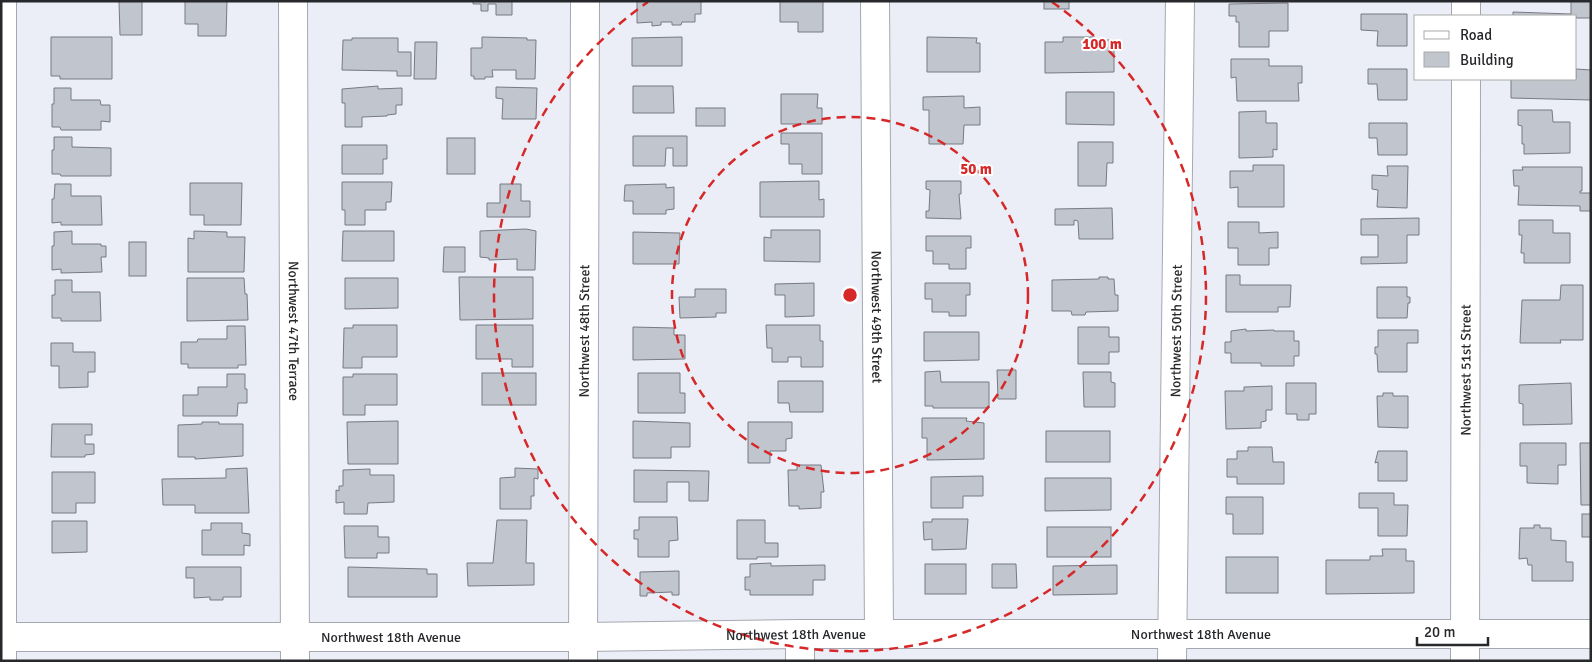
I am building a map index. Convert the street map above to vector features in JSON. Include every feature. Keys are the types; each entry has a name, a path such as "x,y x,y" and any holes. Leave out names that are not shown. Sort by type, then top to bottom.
{"street":[{"path":"2,1 2,661"},
{"name":"Northwest 47th Terrace","path":"293,1 295,649"},
{"name":"Northwest 48th Street","path":"582,649 585,1"},
{"name":"Northwest 49th Street","path":"875,1 879,634"},
{"name":"Northwest 50th Street","path":"1172,648 1180,1"},
{"path":"1466,1 1466,15"},
{"name":"Northwest 51st Street","path":"1465,661 1466,80"},
{"path":"800,634 800,661"},
{"name":"Northwest 18th Avenue","path":"1,637 295,649 582,649 800,634 879,634 1172,648 1465,634 1591,634"}],"building":[{"path":"119,1 142,1 142,35 120,35"},
{"path":"185,1 227,1 226,36 198,36 198,24 185,24"},
{"path":"473,1 512,1 512,15 496,15 496,4 488,4 488,11 481,11 481,4 473,4"},
{"path":"637,1 701,1 701,14 695,14 695,22 682,22 681,25 672,25 672,22 661,22 661,25 652,26 652,22 637,23"},
{"path":"780,1 823,1 823,32 798,32 798,22 780,22"},
{"path":"1044,1 1069,1 1069,9 1044,9"},
{"path":"1571,1 1591,1 1591,18 1577,18 1577,15 1513,15 1513,12 1571,14"},
{"path":"1288,3 1288,31 1269,31 1269,47 1239,47 1239,22 1236,22 1236,16 1229,16 1229,4"},
{"path":"1361,14 1407,14 1407,46 1377,46 1378,31 1361,30"},
{"path":"51,37 112,37 112,79 60,79 60,76 51,76"},
{"path":"482,37 536,40 535,79 516,79 516,70 492,70 493,77 474,79 474,76 471,76 471,48 482,48"},
{"path":"682,37 682,66 632,66 632,38"},
{"path":"927,37 977,38 976,43 980,43 980,72 927,72"},
{"path":"1063,37 1095,37 1095,40 1114,40 1114,72 1045,73 1045,42 1063,42"},
{"path":"352,38 398,38 398,52 411,52 411,76 397,76 397,71 342,70 343,40 352,40"},
{"path":"415,42 437,42 436,79 414,79"},
{"path":"1231,59 1269,59 1269,66 1302,66 1302,83 1298,83 1299,101 1237,101 1236,77 1231,78"},
{"path":"1368,69 1407,69 1407,100 1378,100 1377,84 1368,84"},
{"path":"1577,69 1591,70 1591,100 1511,98 1511,80 1577,80"},
{"path":"378,86 378,89 402,88 402,105 396,105 396,114 362,117 362,127 345,127 345,103 342,103 342,89"},
{"path":"633,86 673,86 674,113 633,113"},
{"path":"496,87 537,88 536,119 502,119 503,99 496,98"},
{"path":"54,88 71,88 71,100 100,100 101,105 110,105 110,122 101,121 101,130 61,130 60,127 52,127"},
{"path":"1066,92 1114,92 1114,125 1066,124"},
{"path":"781,94 818,94 817,108 822,108 822,124 781,124"},
{"path":"964,96 964,108 980,107 980,125 964,125 963,144 929,144 929,110 923,110 923,97"},
{"path":"696,108 725,108 725,126 696,126"},
{"path":"1518,110 1552,110 1553,122 1570,122 1570,153 1524,154 1522,126 1518,125"},
{"path":"1266,111 1266,123 1277,123 1277,150 1273,149 1273,157 1239,158 1239,112"},
{"path":"1369,123 1407,123 1407,155 1378,155 1377,138 1369,138"},
{"path":"781,133 822,133 822,174 802,174 802,164 789,164 789,144 781,144"},
{"path":"633,136 687,136 687,166 673,166 673,148 666,148 665,166 633,166"},
{"path":"54,137 72,137 72,147 111,148 111,176 61,176 60,174 52,174"},
{"path":"447,138 475,138 475,174 447,174"},
{"path":"1078,142 1113,142 1113,163 1107,163 1106,186 1078,186"},
{"path":"342,145 387,145 387,159 383,159 383,174 342,174"},
{"path":"1253,165 1284,165 1284,207 1238,207 1238,187 1230,188 1230,171 1253,171"},
{"path":"1387,166 1408,166 1407,208 1377,207 1378,190 1372,189 1372,175 1388,176"},
{"path":"1522,167 1582,167 1582,191 1580,193 1591,193 1591,211 1580,211 1580,206 1518,205 1519,186 1514,186 1513,170 1523,170"},
{"path":"819,181 819,200 824,199 824,217 760,217 760,182"},
{"path":"926,181 961,181 961,194 959,194 961,219 926,218 926,211 929,211 930,190 926,189"},
{"path":"342,182 392,182 391,202 386,202 386,210 365,210 365,225 345,225 345,210 342,210"},
{"path":"190,183 242,183 241,225 204,225 204,215 190,215"},
{"path":"55,184 71,184 71,196 101,196 102,225 61,225 61,222 52,223 52,199 54,199"},
{"path":"500,184 521,184 521,201 530,201 530,217 487,217 487,203 500,203"},
{"path":"666,184 666,188 674,187 674,209 666,210 666,214 633,214 633,201 624,201 625,185"},
{"path":"1112,208 1113,239 1079,239 1078,221 1074,220 1074,225 1055,225 1055,209"},
{"path":"1419,218 1419,235 1407,235 1407,263 1361,264 1361,257 1378,257 1378,235 1361,235 1361,219"},
{"path":"1519,220 1553,220 1553,233 1570,233 1570,263 1524,263 1524,253 1521,253 1522,235 1519,235"},
{"path":"1228,222 1259,222 1259,233 1278,232 1278,248 1269,248 1269,265 1238,265 1238,248 1228,248"},
{"path":"526,229 536,231 535,270 517,270 517,259 489,260 489,258 480,257 480,231"},
{"path":"771,230 820,230 820,262 764,261 764,237 771,238"},
{"path":"72,231 72,244 101,244 101,246 106,246 106,257 101,257 102,272 61,273 61,269 52,270 54,232"},
{"path":"194,231 227,232 227,237 245,237 244,272 188,272 188,238 194,239"},
{"path":"343,231 394,231 394,261 342,261"},
{"path":"633,232 680,233 679,264 633,264"},
{"path":"926,236 971,236 971,248 966,248 966,269 949,269 949,264 933,264 933,251 926,251"},
{"path":"129,242 146,242 146,276 129,276"},
{"path":"444,247 465,247 465,272 443,272"},
{"path":"1226,275 1240,275 1240,285 1291,285 1290,307 1278,307 1278,312 1226,312"},
{"path":"459,277 533,277 533,319 460,320"},
{"path":"1099,277 1114,279 1115,295 1118,295 1118,311 1086,312 1085,315 1072,315 1071,311 1052,311 1052,280 1099,279"},
{"path":"187,278 244,278 248,320 187,321"},
{"path":"345,278 398,278 398,308 345,309"},
{"path":"55,280 72,280 72,292 100,292 101,321 61,321 61,318 52,318 52,295 55,295"},
{"path":"814,283 814,316 785,317 785,295 775,295 775,284"},
{"path":"925,283 970,283 970,295 966,295 966,316 949,316 949,312 932,312 932,299 925,299"},
{"path":"1561,285 1583,285 1583,340 1560,340 1561,343 1520,343 1522,300 1560,300"},
{"path":"1377,287 1407,287 1407,297 1410,297 1410,303 1408,303 1407,318 1377,318"},
{"path":"695,289 726,289 726,313 716,313 716,317 680,318 679,297 695,297"},
{"path":"353,325 397,325 397,357 362,357 362,368 343,368 344,328 353,328"},
{"path":"476,325 533,325 533,367 512,367 512,359 476,359"},
{"path":"766,325 820,325 820,341 823,341 823,367 801,367 801,357 788,357 788,362 772,362 772,348 767,348"},
{"path":"227,326 245,326 246,365 238,365 238,368 188,368 188,364 181,364 181,342 197,342 198,339 227,339"},
{"path":"633,327 674,328 674,335 685,335 685,359 633,360"},
{"path":"1078,327 1109,327 1109,337 1119,337 1119,352 1109,352 1109,364 1078,364"},
{"path":"1246,329 1246,331 1294,331 1294,341 1299,341 1299,356 1294,356 1294,366 1261,366 1261,363 1231,363 1231,353 1225,353 1225,342 1231,342 1231,331"},
{"path":"1378,330 1418,330 1418,343 1407,343 1407,372 1378,372 1375,347 1378,347"},
{"path":"924,332 979,332 979,360 924,361"},
{"path":"51,343 73,343 73,352 95,352 95,372 88,372 88,387 59,388 59,366 51,366"},
{"path":"997,370 1016,370 1016,399 998,399"},
{"path":"940,371 941,382 989,382 989,408 933,408 933,406 925,406 925,372"},
{"path":"1083,372 1111,372 1111,382 1115,383 1115,407 1084,407"},
{"path":"482,373 536,373 536,405 482,405"},
{"path":"638,373 680,373 680,393 685,393 685,413 638,413"},
{"path":"227,374 245,374 247,403 238,403 237,416 183,416 183,395 198,395 198,387 227,387"},
{"path":"353,374 397,374 397,405 365,405 365,415 343,415 343,377 353,377"},
{"path":"778,381 823,381 823,412 790,412 789,403 778,403"},
{"path":"1286,383 1316,383 1316,414 1309,414 1309,420 1297,420 1297,414 1286,414"},
{"path":"1571,383 1572,424 1523,425 1523,404 1519,403 1519,385"},
{"path":"1272,386 1272,410 1266,410 1266,421 1261,422 1261,428 1226,429 1225,391 1244,391 1244,387"},
{"path":"1383,393 1393,393 1393,396 1408,396 1408,428 1378,427 1377,396 1383,396"},
{"path":"922,418 967,418 966,421 984,423 984,459 927,460 927,438 922,438"},
{"path":"398,421 398,464 348,464 347,422"},
{"path":"633,421 690,423 690,447 671,447 671,458 633,458"},
{"path":"202,422 243,424 243,456 195,459 195,457 178,457 178,425 202,424"},
{"path":"748,422 792,422 792,438 786,439 786,451 770,451 770,463 748,463"},
{"path":"52,424 92,424 92,435 85,435 85,444 94,444 94,454 85,455 85,457 51,457"},
{"path":"1046,431 1110,431 1110,462 1046,462"},
{"path":"1520,443 1566,443 1566,465 1558,465 1558,484 1527,483 1527,466 1520,466"},
{"path":"1580,443 1591,443 1591,505 1581,505"},
{"path":"1248,447 1272,447 1273,462 1284,462 1284,484 1237,484 1237,477 1227,477 1227,459 1237,459 1237,451 1248,451"},
{"path":"1378,451 1407,451 1407,481 1378,481 1378,462 1375,463"},
{"path":"797,465 821,465 824,492 821,492 821,508 799,509 799,506 789,506 788,470 797,470"},
{"path":"247,468 249,513 195,513 195,505 163,505 162,479 226,478 226,469"},
{"path":"515,468 538,469 538,479 534,478 534,496 531,496 531,509 500,509 500,478 515,477"},
{"path":"370,469 370,475 394,475 394,502 368,503 367,514 344,514 344,502 336,503 336,490 339,491 339,486 343,486 343,470"},
{"path":"634,470 709,471 708,501 689,501 689,482 667,482 667,502 634,502"},
{"path":"52,472 95,472 95,503 76,503 76,513 52,513"},
{"path":"983,476 983,496 963,496 963,508 931,508 931,477"},
{"path":"1045,478 1111,478 1111,510 1045,511"},
{"path":"1359,493 1394,493 1394,505 1408,505 1407,536 1378,536 1378,508 1359,508"},
{"path":"1226,497 1263,497 1263,534 1233,534 1233,514 1226,514"},
{"path":"1582,514 1591,514 1591,537 1582,537"},
{"path":"639,517 677,517 678,540 669,541 669,557 638,557 638,539 634,539 634,530 639,530"},
{"path":"932,519 968,519 966,549 932,550 932,539 924,540 923,522 932,522"},
{"path":"497,520 527,520 526,563 534,563 534,585 468,586 467,563 493,563"},
{"path":"737,520 765,520 765,543 778,543 778,557 737,559"},
{"path":"52,521 87,521 87,552 52,553"},
{"path":"211,523 242,523 242,533 250,534 250,546 244,545 244,555 202,555 202,530 211,530"},
{"path":"1534,525 1540,525 1540,528 1551,528 1551,540 1566,541 1566,562 1573,562 1573,581 1532,581 1532,565 1528,565 1527,558 1519,559 1520,528 1534,528"},
{"path":"344,526 378,526 378,537 389,537 389,553 377,553 377,558 345,558"},
{"path":"1047,527 1111,527 1111,557 1047,557"},
{"path":"1382,549 1406,549 1406,561 1414,561 1414,593 1326,594 1326,560 1370,560 1370,556 1383,556"},
{"path":"1226,557 1278,557 1278,593 1226,593"},
{"path":"771,563 771,566 825,565 825,580 813,580 813,595 750,595 750,590 745,590 745,577 750,577 750,564"},
{"path":"925,564 966,564 966,594 925,594"},
{"path":"992,564 1016,564 1017,588 992,588"},
{"path":"1117,565 1117,594 1053,595 1053,566"},
{"path":"186,567 241,567 241,597 223,597 223,600 210,600 210,597 194,598 194,578 186,578"},
{"path":"348,567 427,569 427,574 437,574 437,597 348,597"},
{"path":"679,571 679,595 672,595 672,592 647,593 647,596 640,596 640,572"}]}
